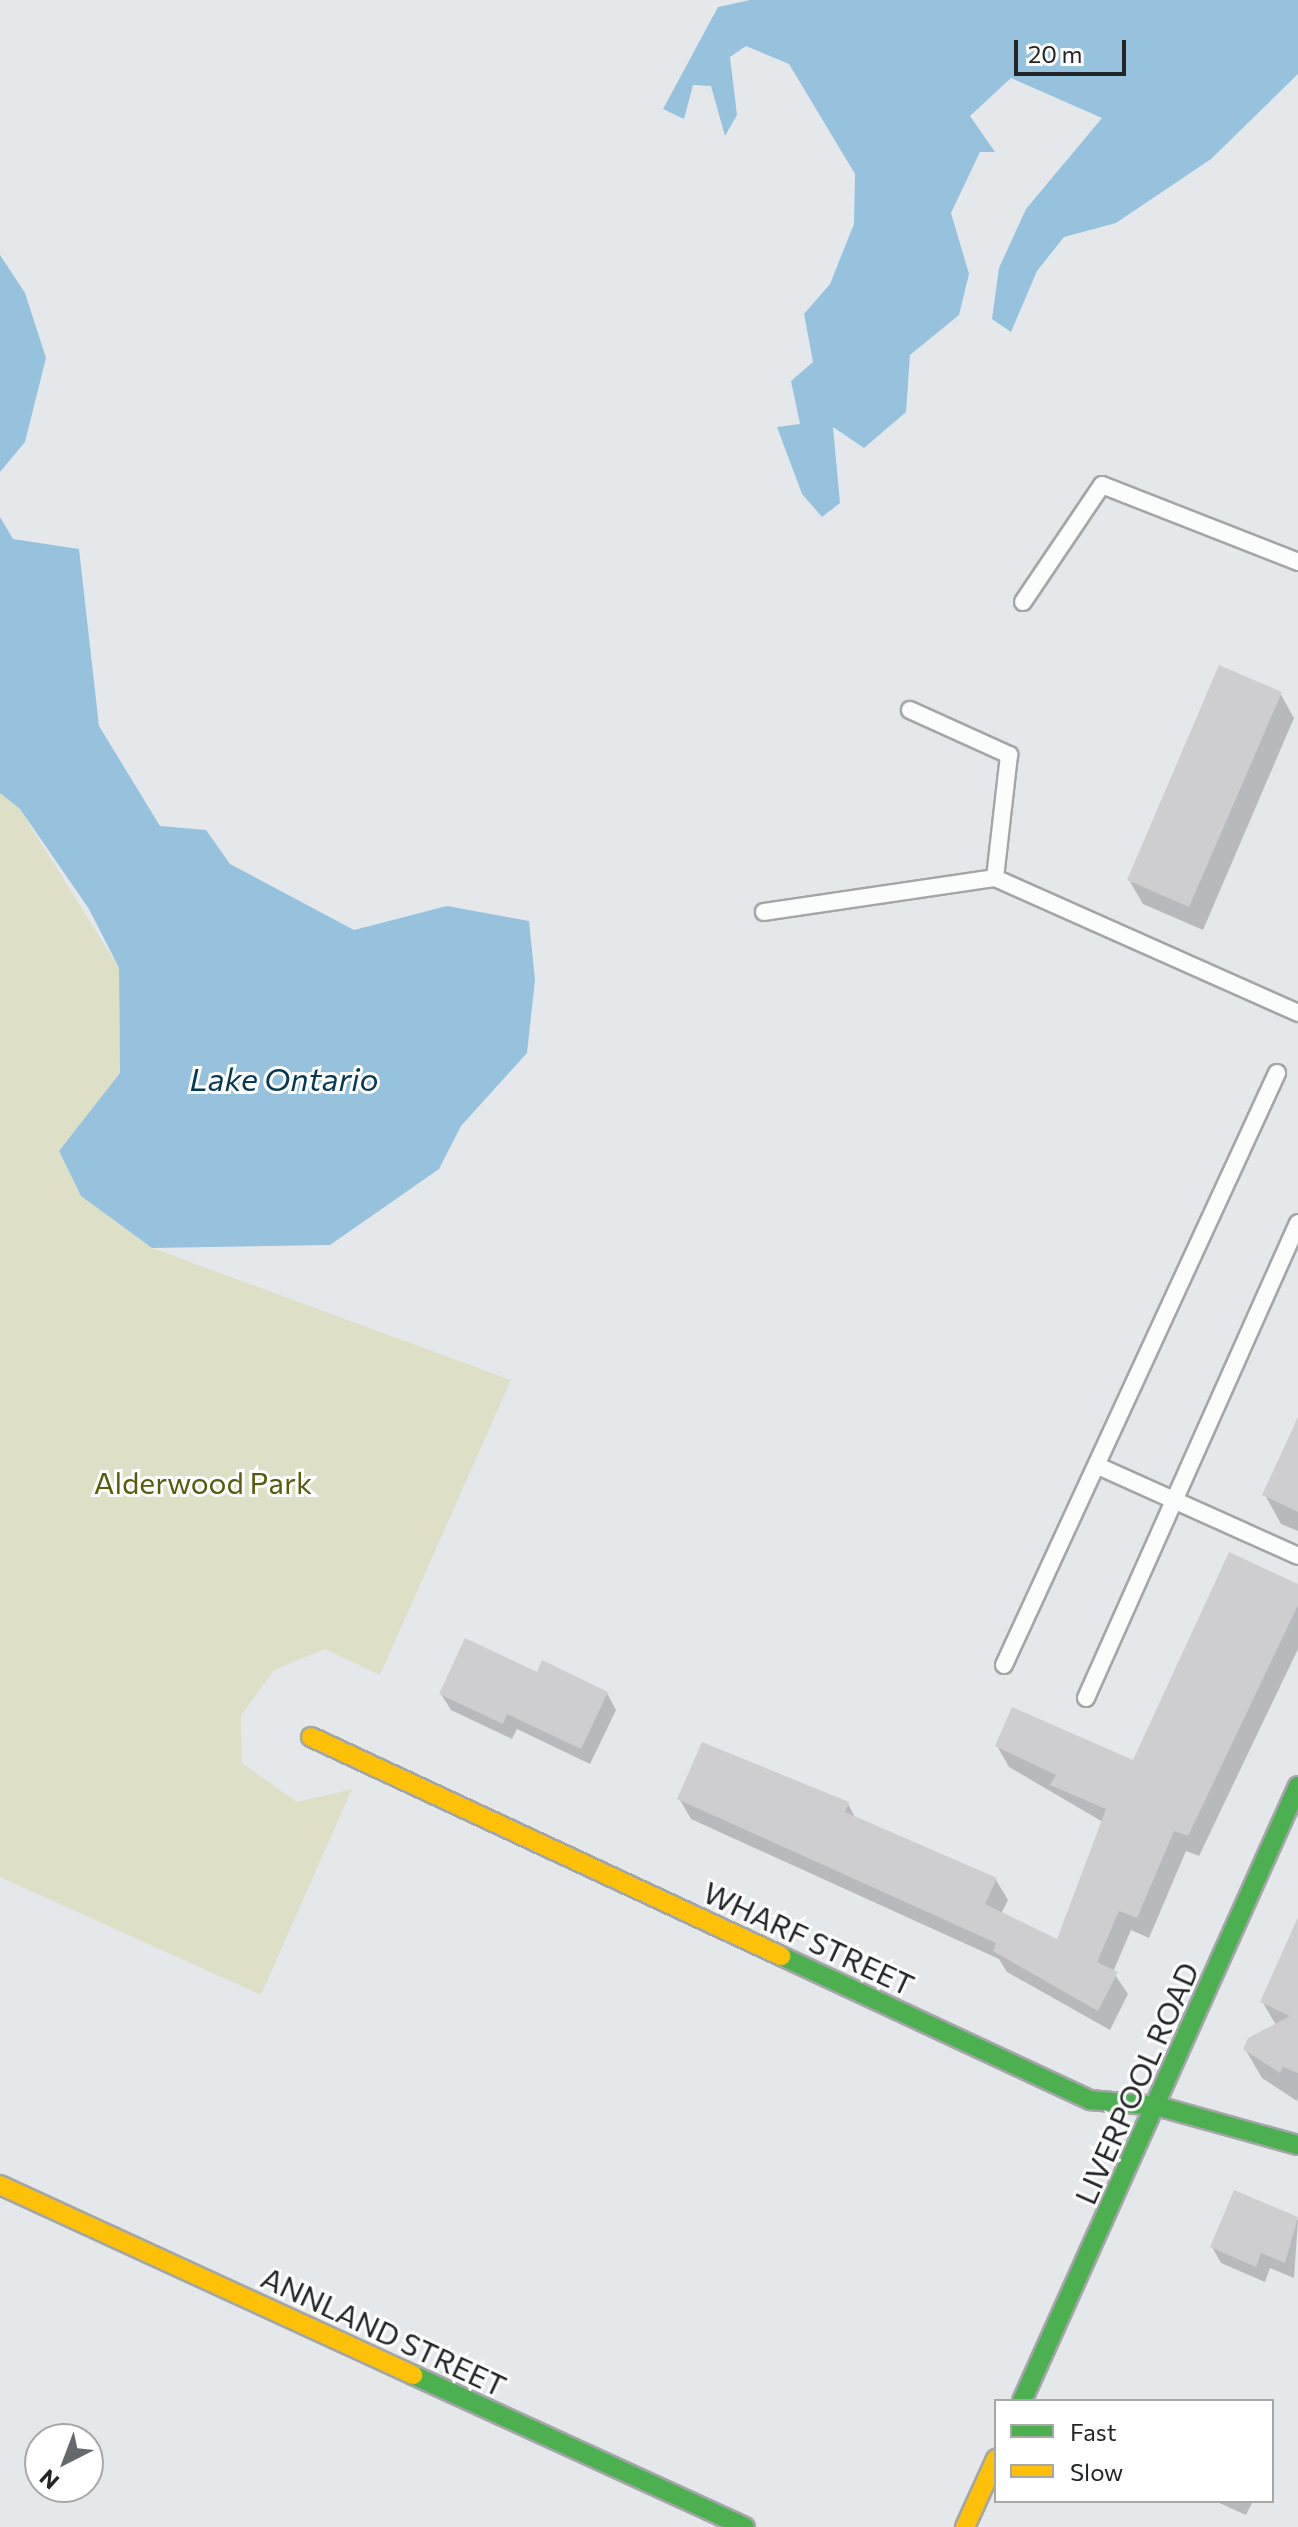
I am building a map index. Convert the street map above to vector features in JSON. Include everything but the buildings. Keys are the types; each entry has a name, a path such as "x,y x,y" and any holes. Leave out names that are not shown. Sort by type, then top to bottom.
{"street":[{"name":"WHARF STREET","path":"311,1737 1090,2100 1157,2106 1298,2145"},
{"name":"LIVERPOOL ROAD","path":"1023,2399 1298,1786"},
{"name":"ANNLAND STREET","path":"0,2185 745,2527"},
{"path":"965,2527 994,2463"}],"lane":[{"path":"1023,602 1102,485 1298,562"},
{"path":"910,710 1009,755 995,878"},
{"path":"764,912 995,878 1298,1013"},
{"path":"1004,1665 1277,1073"},
{"path":"1086,1698 1298,1223"},
{"path":"1098,1466 1298,1556"}],"green space":[{"name":"Alderwood Park","path":"0,793 20,809 119,968 120,1073 59,1151 81,1196 152,1248 511,1380 380,1675 325,1649 274,1670 241,1716 242,1763 297,1802 352,1789 261,1995 0,1877"}],"water":[{"path":"750,0 1298,0 1298,74 1211,159 1116,223 1064,237 1037,271 1011,332 992,319 999,268 1026,209 1102,118 1011,78 970,116 995,152 980,152 951,213 969,274 959,315 910,355 906,412 864,448 833,427 840,503 822,517 802,494 777,427 800,424 791,381 813,362 804,314 830,284 854,224 855,174 789,64 746,46 730,57 737,115 725,136 711,86 693,85 684,119 663,109 718,7"},
{"path":"0,255 25,293 46,358 25,442 0,472"},
{"name":"Lake Ontario","path":"0,517 13,539 79,549 99,726 160,826 206,830 230,864 354,930 447,906 529,921 535,980 527,1053 461,1126 439,1169 330,1245 152,1248 81,1196 59,1151 120,1073 119,968 89,909 20,809 0,793"}],"traffic: fast":[{"path":"1023,2399 1298,1786"},
{"path":"781,1956 1090,2100 1157,2106 1298,2145"},
{"path":"413,2375 745,2527"}],"traffic: slow":[{"path":"311,1737 781,1956"},
{"path":"0,2185 413,2375"},
{"path":"965,2527 994,2463"}]}
